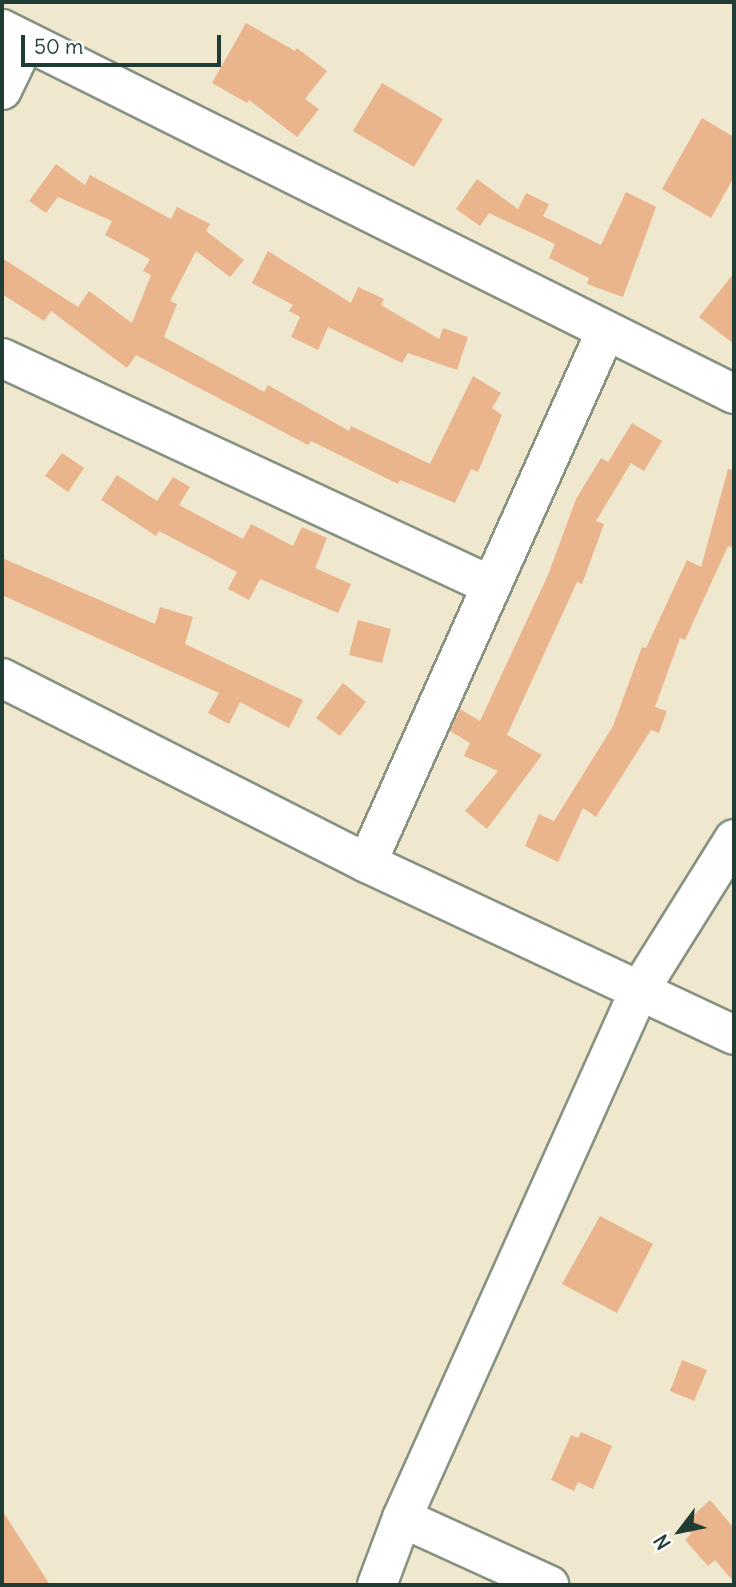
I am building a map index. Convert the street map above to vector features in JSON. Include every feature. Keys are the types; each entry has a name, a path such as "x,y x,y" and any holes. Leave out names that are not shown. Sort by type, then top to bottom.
{"street":[{"path":"2,90 13,36 549,300 605,333 734,394"},
{"path":"367,863 605,333"},
{"path":"2,358 492,586"},
{"path":"2,678 367,863 734,1035"},
{"path":"377,1585 401,1518 639,991 734,839"},
{"path":"401,1518 549,1585"}],"building":[{"path":"246,23 295,51 297,48 327,71 305,99 319,109 297,137 249,100 247,103 212,83"},
{"path":"382,83 443,119 414,167 353,131"},
{"path":"702,118 734,137 734,177 711,218 662,189"},
{"path":"56,164 85,185 90,175 171,219 177,207 210,224 206,231 244,260 230,277 196,251 170,301 177,304 164,337 264,392 268,385 349,431 351,426 430,464 473,376 501,393 492,408 502,415 478,472 471,469 455,503 400,480 398,484 311,441 308,445 136,355 127,368 51,311 44,321 2,294 2,258 78,307 89,291 132,323 151,275 143,271 150,259 105,235 112,221 58,197 46,213 29,201"},
{"path":"477,179 518,209 526,193 549,204 543,216 601,245 626,192 656,207 623,297 587,284 589,278 549,258 555,244 489,213 480,226 456,209"},
{"path":"268,251 351,303 358,287 384,299 381,305 439,339 443,328 468,337 457,370 408,353 402,363 328,327 318,350 291,337 300,317 289,311 293,305 252,283"},
{"path":"734,273 734,344 699,317"},
{"path":"632,423 662,441 644,471 631,463 596,521 604,524 582,584 577,582 507,735 542,755 487,829 465,811 498,771 464,756 470,743 450,731 460,709 480,721 548,575 576,499 601,458 608,462"},
{"path":"62,453 84,468 68,492 45,476"},
{"path":"728,469 734,470 734,548 728,546 685,640 680,638 655,707 667,711 659,733 651,730 596,817 583,808 558,862 525,846 539,814 554,821 613,726 642,647 646,648 687,560 701,567"},
{"path":"117,475 157,501 173,477 190,487 179,505 243,539 251,524 293,546 302,527 327,538 315,568 351,584 338,613 260,579 249,600 228,589 237,572 159,531 156,536 101,500"},
{"path":"2,558 155,624 160,607 193,617 185,644 303,700 289,728 240,702 229,724 208,713 219,693 2,595"},
{"path":"358,620 391,629 382,663 349,655"},
{"path":"343,683 366,702 340,736 316,718"},
{"path":"600,1216 653,1244 617,1313 562,1284"},
{"path":"682,1360 707,1370 694,1401 670,1391"},
{"path":"581,1432 612,1446 593,1489 578,1482 574,1491 551,1480 571,1435 578,1438"},
{"path":"710,1500 734,1528 734,1582 715,1560 708,1566 685,1540 691,1534 683,1525"},
{"path":"2,1510 50,1585 2,1585"}]}
